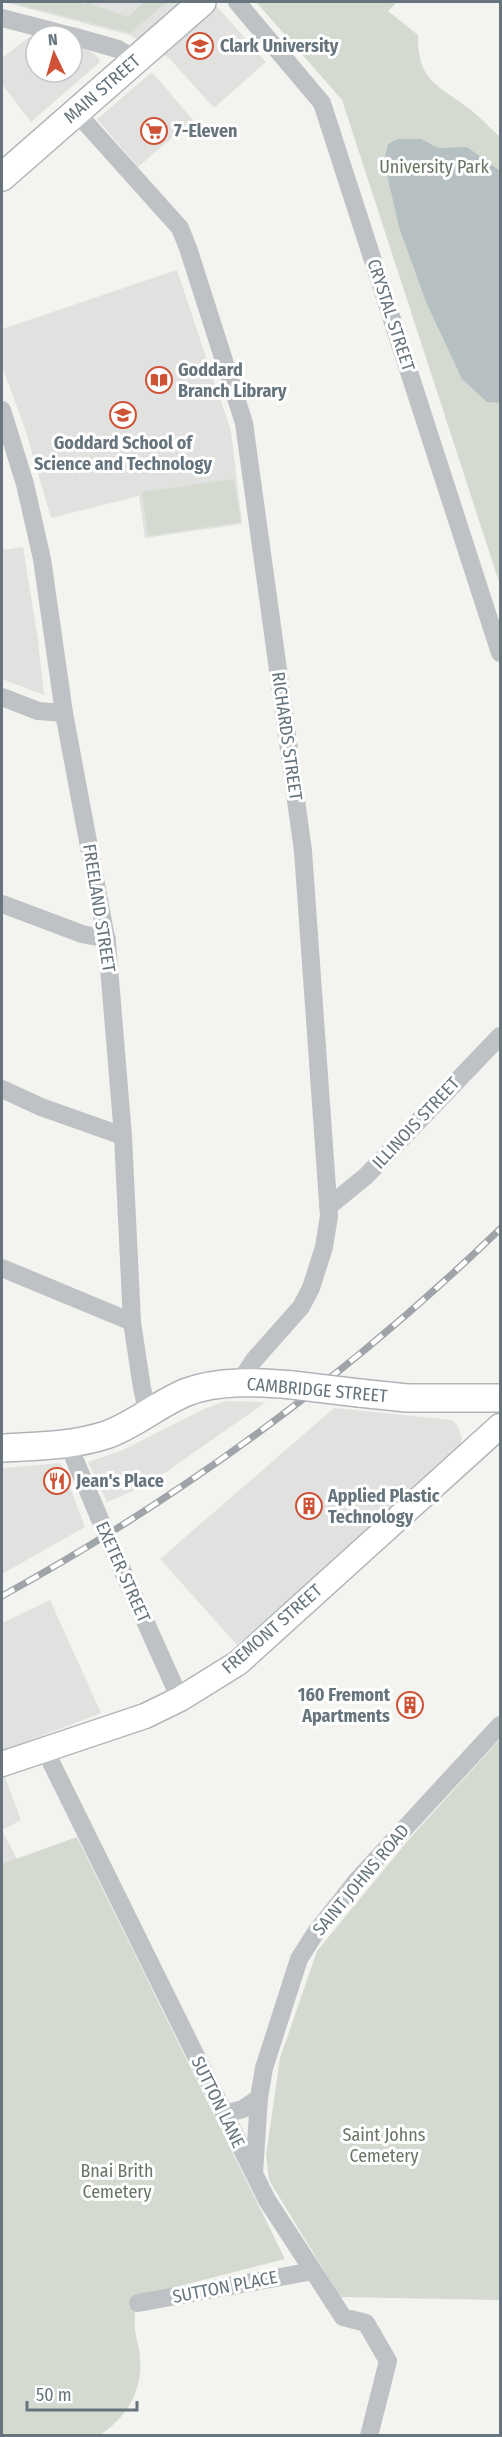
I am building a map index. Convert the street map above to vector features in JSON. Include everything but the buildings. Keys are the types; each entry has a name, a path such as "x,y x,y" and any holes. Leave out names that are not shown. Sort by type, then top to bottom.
{"main road":[{"name":"MAIN STREET","path":"2,177 202,2"},
{"name":"CAMBRIDGE STREET","path":"2,1448 68,1444 108,1434 186,1392 214,1385 239,1383 292,1385 407,1398 501,1398"}],"street":[{"name":"CRYSTAL STREET","path":"237,2 322,103 501,652"},
{"path":"2,18 25,24"},
{"path":"84,40 118,49 136,59"},
{"name":"RICHARDS STREET","path":"76,112 180,228 189,248 244,423 303,851 329,1216 324,1247 311,1288 301,1307 254,1360 239,1383"},
{"name":"FREELAND STREET","path":"2,410 8,452 42,559 64,713 107,939 123,1136 132,1322 148,1414"},
{"path":"2,697 38,711 64,713"},
{"path":"2,904 82,934 107,939"},
{"name":"ILLINOIS STREET","path":"328,1207 366,1176 501,1036"},
{"path":"2,1089 41,1107 123,1136"},
{"path":"2,1268 132,1322"},
{"name":"FREMONT STREET","path":"2,1764 145,1716 180,1699 238,1662 501,1426"},
{"name":"EXETER STREET","path":"68,1444 180,1699"},
{"name":"SAINT JOHNS ROAD","path":"254,2174 259,2098 264,2068 299,1959 316,1932 358,1879 501,1725"},
{"name":"SUTTON LANE","path":"45,1750 267,2200 343,2317 366,2323 388,2361 369,2436"},
{"path":"224,2114 243,2109 259,2098"},
{"name":"SUTTON PLACE","path":"138,2303 313,2271"}],"shaded area":[{"name":"Clark University","path":"3,2 213,2 266,62 214,108 169,58 129,35"},
{"path":"24,41 24,84 75,84 31,122 2,84 2,58"},
{"path":"84,48 99,58 100,62 84,76"},
{"path":"152,72 193,120 138,167 97,119"},
{"path":"398,139 421,139 438,148 467,147 500,171 500,403 487,402 462,379 426,302 399,227 384,161 388,144"},
{"name":"Goddard School of Science and Technology","path":"177,270 231,431 242,524 145,538 139,496 51,518 26,432 2,366 2,329"},
{"path":"23,547 44,695 2,679 2,550"},
{"path":"226,1401 266,1402 149,1484 107,1502 88,1462 123,1450 204,1409"},
{"name":"Applied Plastic Technology","path":"334,1408 452,1420 462,1437 460,1447 237,1645 160,1559"},
{"path":"61,1463 85,1527 2,1574 2,1468"},
{"path":"50,1600 101,1713 2,1751 2,1623"},
{"path":"2,1769 21,1820 2,1830"},
{"path":"2,1830 17,1859 2,1864"}],"green space":[{"path":"8,2 80,2 128,17 144,2 167,2 130,33"},
{"name":"University Park","path":"256,2 397,2 388,11 418,35 419,51 426,73 500,137 500,585 342,100"},
{"path":"234,479 241,522 148,536 142,492"},
{"name":"Saint Johns Cemetery","path":"500,1739 500,2300 340,2297 269,2180 266,2155 280,2058 317,1951 410,1838"},
{"name":"Bnai Brith Cemetery","path":"77,1837 285,2259 136,2297 135,2326 140,2354 139,2382 131,2403 124,2413 98,2436 2,2436 2,1864"}],"railway":[{"path":"2,1596 135,1517 263,1429 385,1333 500,1229"}],"place":[{"name":"Clark University","path":"200,46"},
{"name":"7-Eleven","path":"154,131"},
{"name":"Goddard Branch Library","path":"159,380"},
{"name":"Goddard School of Science and Technology","path":"123,415"},
{"name":"Jean's Place","path":"57,1481"},
{"name":"Applied Plastic Technology","path":"309,1506"},
{"name":"160 Fremont Apartments","path":"410,1705"}]}
